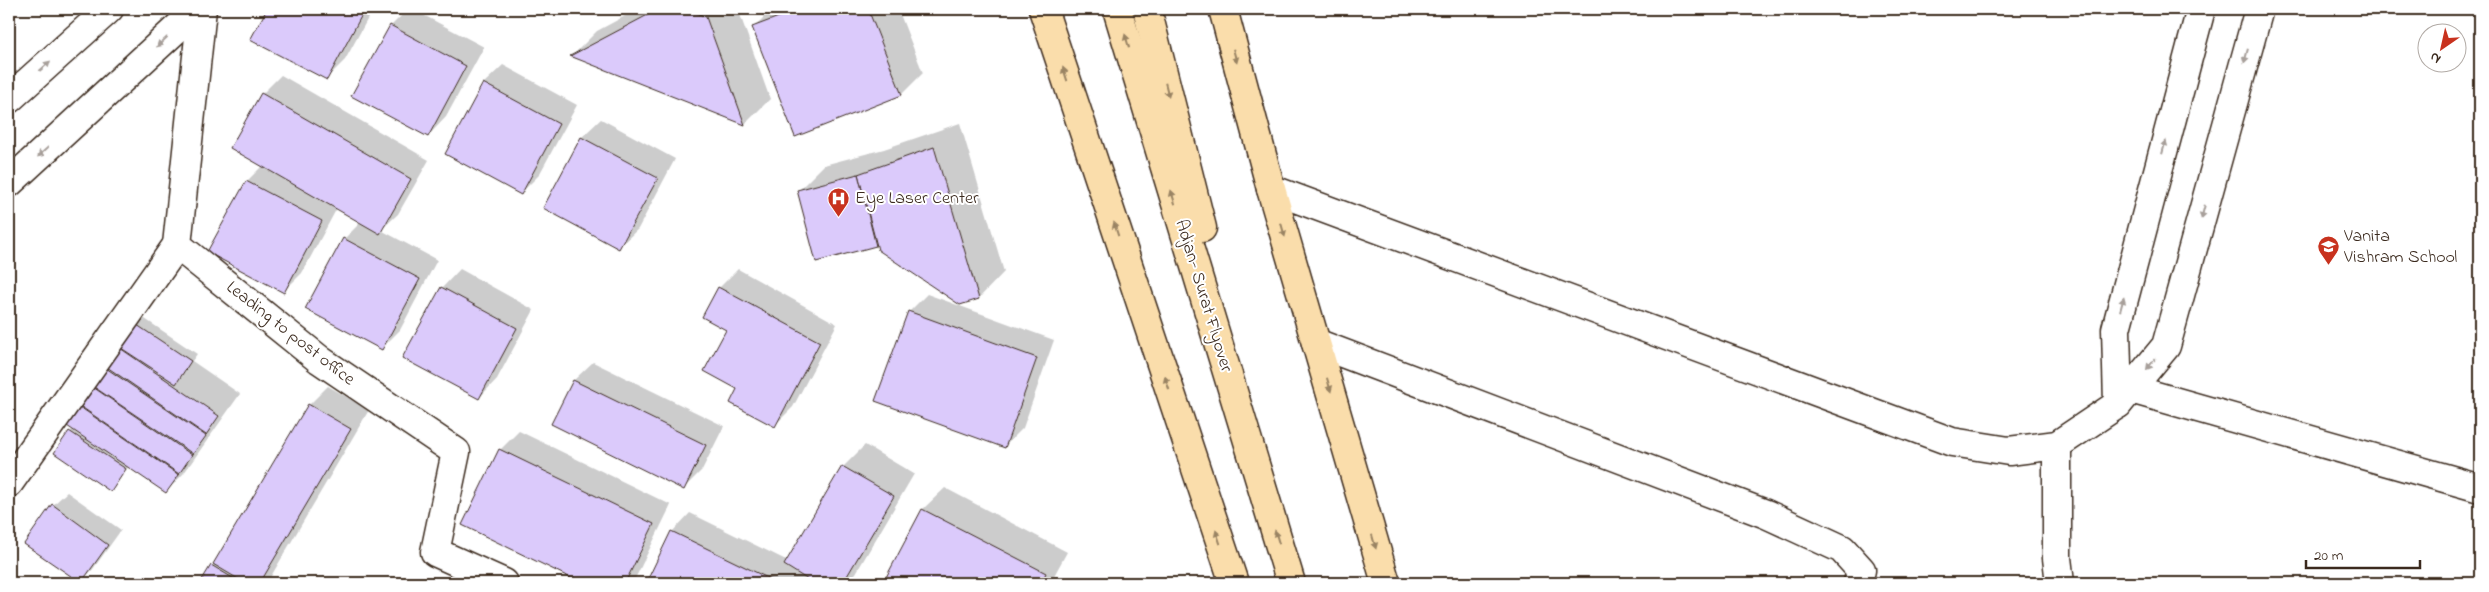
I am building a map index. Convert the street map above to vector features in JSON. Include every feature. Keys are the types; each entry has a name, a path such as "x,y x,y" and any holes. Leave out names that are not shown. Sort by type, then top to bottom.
{"highway":[{"path":"1043,9 1234,583"},
{"name":"Adjan- Surat Flyover","path":"1117,9 1291,583"},
{"name":"Adjan- Surat Flyover","path":"1147,9 1196,207 1310,583"},
{"path":"1223,9 1271,189 1386,583"}],"street":[{"path":"9,99 109,9"},
{"path":"9,183 198,9"},
{"path":"9,484 177,245 202,9"},
{"path":"2124,396 2116,329 2201,9"},
{"path":"1271,189 1952,442 2009,452 2057,445 2124,396 2166,346 2259,9"},
{"name":"Leading to post office","path":"177,245 320,360 456,452 435,552 504,583"},
{"path":"1316,344 1766,514 1842,549 1861,570 1858,583"},
{"path":"2124,396 2480,488"},
{"path":"2057,445 2057,558 2060,583"}],"building":[{"path":"267,9 365,9 327,80 250,40"},
{"path":"421,9 441,9 422,12"},
{"path":"659,9 688,9 706,17 745,125 570,56"},
{"path":"800,9 868,9 902,95 795,137 752,27"},
{"path":"390,25 466,66 428,137 351,96"},
{"path":"483,83 559,124 521,195 445,154"},
{"path":"261,93 411,179 380,234 230,148"},
{"path":"581,137 658,178 619,249 543,208"},
{"path":"934,147 979,299 960,305 878,250 858,174"},
{"path":"858,174 876,246 816,262 797,190"},
{"path":"246,181 322,221 284,293 207,252"},
{"path":"343,238 420,279 382,350 305,309"},
{"path":"441,287 517,328 479,399 402,358"},
{"path":"718,287 820,342 775,427 730,403 737,389 704,371 726,330 702,317"},
{"path":"908,311 1037,358 1005,448 875,401"},
{"path":"134,323 191,361 176,384 118,346"},
{"path":"117,346 219,416 206,435 104,365"},
{"path":"103,366 206,436 193,454 91,385"},
{"path":"573,380 706,445 684,490 551,424"},
{"path":"90,385 192,455 179,474 77,404"},
{"path":"308,404 351,429 260,583 245,583 213,564"},
{"path":"77,405 179,475 166,493 64,424"},
{"path":"69,431 126,469 111,492 54,453"},
{"path":"499,449 654,524 625,583 581,583 462,525"},
{"path":"842,466 894,496 843,583 813,583 784,565"},
{"path":"52,504 108,545 81,583 24,544"},
{"path":"922,509 1046,573 1041,583 883,583"},
{"path":"671,531 778,583 646,583"},
{"path":"211,565 241,583 200,583"}],"place":[{"name":"Eye Laser Center","path":"839,218"},
{"name":"Vanita Vishram School","path":"2328,266"}]}
